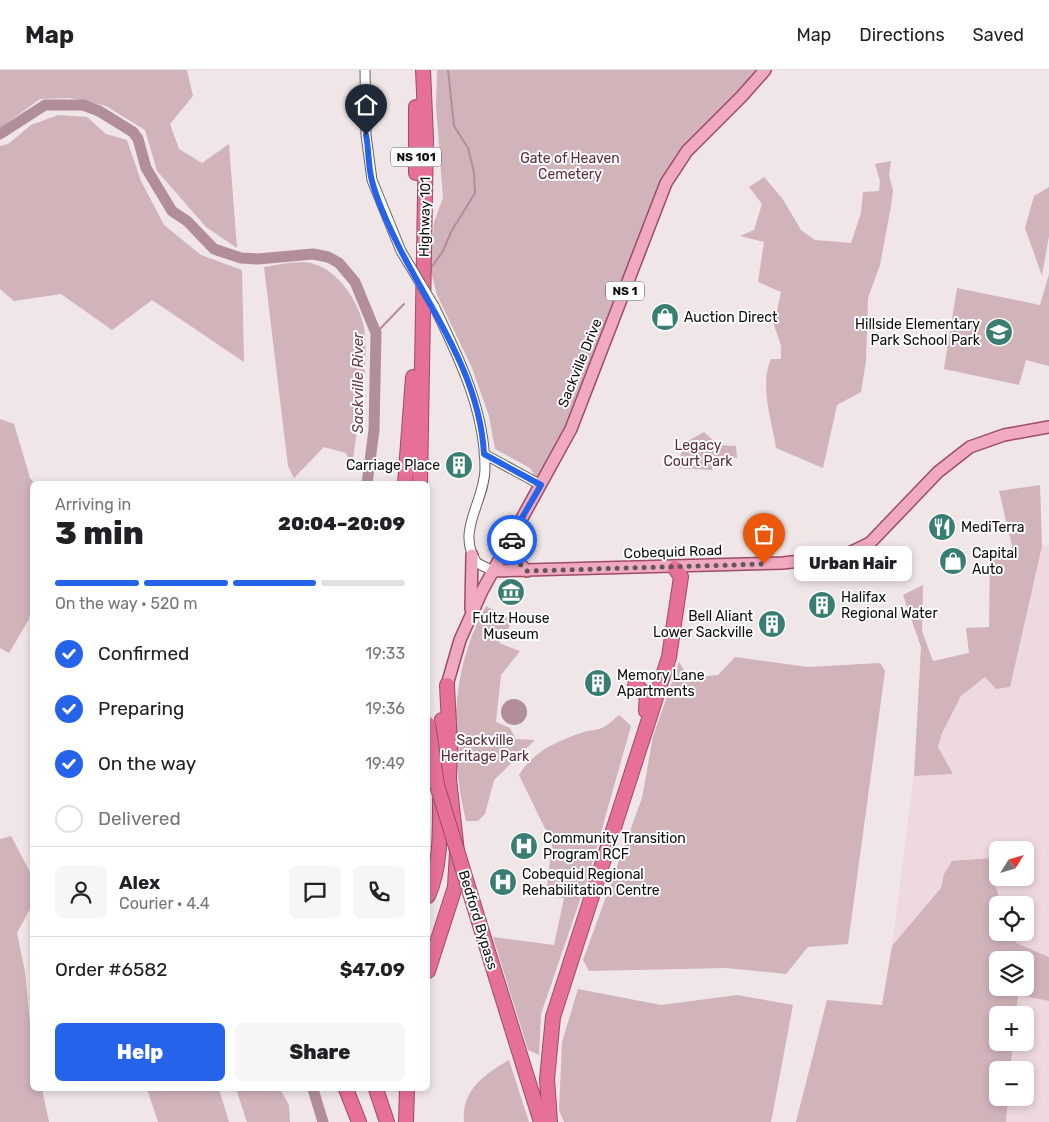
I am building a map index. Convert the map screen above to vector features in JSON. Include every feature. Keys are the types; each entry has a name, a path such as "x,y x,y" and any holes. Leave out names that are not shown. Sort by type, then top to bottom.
{"highway":[{"name":"Highway 101","path":"411,481 414,376 416,70"},
{"name":"Highway 101","path":"420,481 426,146 423,70"},
{"path":"405,481 414,376"},
{"path":"550,1122 547,1079 554,1017 669,657 680,585 680,577 675,568"},
{"path":"430,889 436,868 440,840 440,732 447,685"},
{"path":"430,965 454,887 457,852 449,779 450,745 447,685"},
{"path":"635,685 647,695 643,736"},
{"name":"Bedford Bypass","path":"430,738 437,785 541,1122"},
{"path":"347,1091 359,1122"},
{"path":"354,1091 364,1122"},
{"path":"377,1091 388,1122"},
{"path":"397,1122 398,1091"},
{"path":"406,1122 407,1091"}],"main road":[{"name":"Sackville Drive","path":"447,685 471,614 571,429 666,183 687,151 765,70"},
{"name":"Cobequid Road","path":"493,571 675,568 803,562 843,556 870,543 938,472 970,447 1010,433 1049,427"},
{"path":"512,535 512,552 517,562 527,571"},
{"path":"471,614 472,555"}],"street":[{"path":"365,70 366,135 372,180 401,251 434,306 465,370 472,390 484,454 484,481 468,537 472,555 477,563 493,571"},
{"path":"484,454 541,485"}],"shaded area":[{"path":"1049,545 1049,957 1015,941 1034,941 1034,896 999,896 995,886 1034,886 1034,841 989,841 989,859 944,874 941,888 892,946 914,776 953,774 938,747 942,733 961,696 985,677 1042,546"},
{"path":"514,699 523,703 527,712 523,721 514,725 505,721 501,712 505,703"},
{"path":"1017,996 1049,1001 1049,1122 1006,1122 1007,1106 1034,1106 1034,1061 1011,1061 1012,1051 1034,1051 1034,1006 1016,1006"}],"green space":[{"path":"0,70 187,70 193,96 170,124 179,149 202,163 229,144 237,248 206,227 157,171 145,130 106,106 70,98 40,99 0,128"},
{"name":"Gate of Heaven Cemetery","path":"437,70 765,70 704,133 666,183 617,313 541,486 530,468 495,449 489,416 472,368 437,295 430,268 434,222 443,198 436,106"},
{"path":"58,115 87,117 106,134 127,140 141,181 164,225 201,255 242,270 244,362 152,300 112,330 61,294 14,301 0,289 0,146 8,144 31,125"},
{"path":"891,161 889,175 893,190 891,206 880,265 868,298 866,361 861,392 837,405 823,468 776,448 766,391 766,380 771,359 781,359 781,346 774,325 781,292 758,282 764,242 740,236 754,230 762,204 749,187 764,177 782,198 801,230 815,240 851,243 861,213 863,192 879,191 880,181 875,164"},
{"path":"1049,187 1049,236 1042,276 1025,228 1034,196"},
{"path":"287,263 311,263 324,268 341,282 360,313 365,334 366,350 364,384 352,467 346,453 324,447 294,478 288,466 264,267"},
{"name":"Hillside Elementary Park School Park","path":"1049,274 1049,366 1026,360 1019,385 944,369 957,288 1040,305"},
{"path":"0,419 14,424 32,481 30,481 30,614 9,653 0,648"},
{"name":"Legacy Court Park","path":"704,432 718,445 736,446 737,458 718,456 718,461 712,461 712,470 677,468 684,443"},
{"path":"1040,485 1042,546 1010,687 996,689 985,677 961,696 942,733 938,747 953,774 914,776 921,647 903,595 923,585 922,631 933,661 969,653 966,628 989,627 990,558 1013,550 999,491"},
{"name":"Sackville Heritage Park","path":"486,606 513,621 499,643 520,651 501,675 496,722 510,728 516,739 535,740 494,780 485,814 478,821 466,821 458,778 456,709 463,665 469,644"},
{"path":"735,657 808,667 880,663 885,671 848,944 808,947 786,974 726,968 589,971 583,960 642,798 653,736 679,662 689,678 718,675"},
{"path":"619,715 631,726 590,871 541,1014 539,1055 528,1050 493,937 554,945 564,898 546,896 552,843 519,775 531,760 554,744 571,736 601,728"},
{"path":"11,836 30,872 30,909 17,933 25,972 30,1024 30,1091 42,1091 49,1122 0,1122 0,839"},
{"path":"989,858 989,886 995,886 999,896 989,896 989,941 1015,941 1049,957 1049,1001 1023,996 1034,996 1034,951 989,951 989,996 1018,996 1017,1006 989,1006 989,1051 1012,1051 1011,1061 989,1061 989,1106 1007,1106 1006,1122 796,1122 827,1000 882,1005 892,946 941,888 944,874 952,861"},
{"path":"578,989 661,1005 737,995 793,1005 771,1122 564,1122 559,1110 562,1042"},
{"path":"509,1060 529,1122 464,1122 466,1101 476,1084 491,1071"},
{"path":"148,1091 220,1091 229,1122 158,1122"},
{"path":"237,1091 281,1091 289,1105 290,1122 247,1122"}],"waterway":[{"path":"431,268 443,251 451,232 475,193 474,172 468,148 454,126 448,70"},
{"name":"Sackville River","path":"0,134 45,105 83,105 99,111 133,132 138,139 146,168 172,211 187,221 214,249 241,258 258,259 313,254 328,257 339,263 355,282 376,333 374,430 367,481"},
{"path":"376,333 404,304"},
{"name":"Sackville River","path":"314,1091 323,1122"}],"way so far":[{"path":"512,540 512,552 517,562 527,571 764,564"}],"place":[{"name":"Auction Direct","path":"665,317"},
{"name":"Hillside Elementary Park School Park","path":"999,332"},
{"name":"Carriage Place","path":"459,465"},
{"name":"MediTerra","path":"942,527"},
{"name":"Capital Auto","path":"953,561"},
{"name":"Urban Hair","path":"764,564"},
{"name":"Fultz House Museum","path":"511,592"},
{"name":"Halifax Regional Water","path":"822,605"},
{"name":"Bell Aliant Lower Sackville","path":"772,624"},
{"name":"Memory Lane Apartments","path":"598,683"},
{"name":"Community Transition Program RCF","path":"524,846"},
{"name":"Cobequid Regional Rehabilitation Centre","path":"503,882"}],"route":[{"path":"366,135 372,180 387,219 401,251 434,306 465,370 479,420 484,454 541,485 512,535 512,540"}]}
